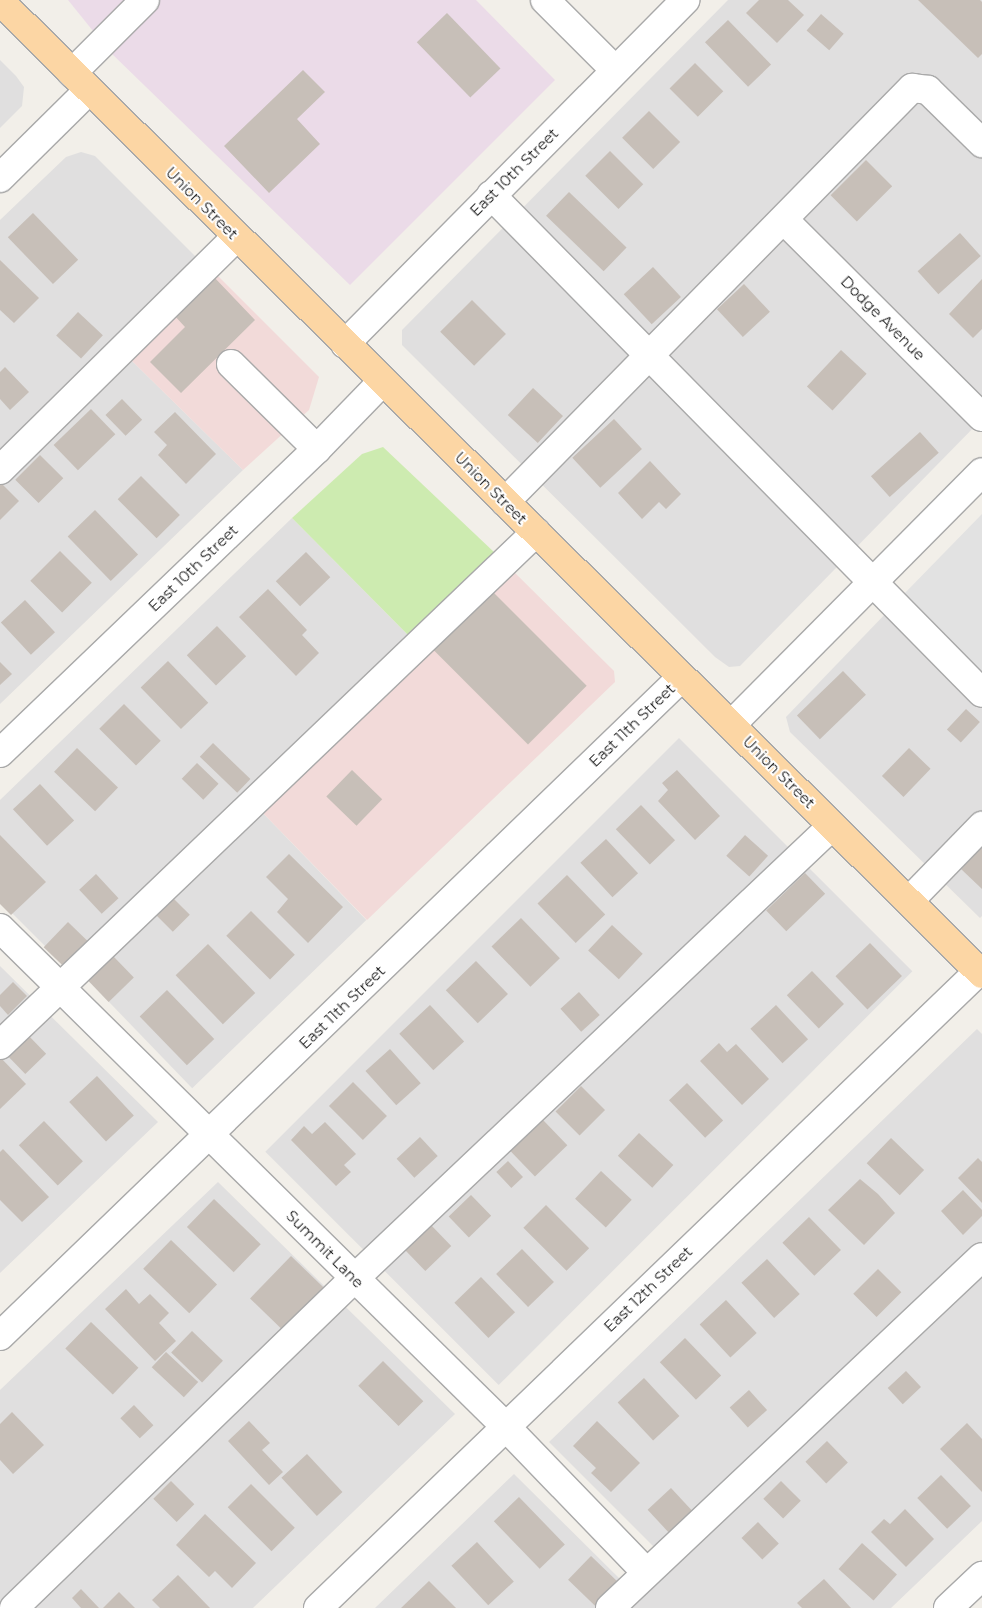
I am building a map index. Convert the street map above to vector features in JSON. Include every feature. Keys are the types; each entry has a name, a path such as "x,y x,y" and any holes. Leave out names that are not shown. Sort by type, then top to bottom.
{"main road":[{"name":"Union Street","path":"0,1 236,237 981,972"}],"street":[{"path":"0,178 81,81 145,0"},
{"path":"545,0 615,70"},
{"name":"East 10th Street","path":"345,344 685,0"},
{"path":"505,502 912,88 928,90 982,143"},
{"path":"491,195 648,357 873,581 982,693"},
{"name":"Dodge Avenue","path":"784,220 982,417"},
{"path":"0,470 236,237"},
{"path":"231,364 317,449"},
{"name":"East 10th Street","path":"0,753 317,449 383,381"},
{"path":"731,725 982,472"},
{"path":"0,1045 536,532"},
{"name":"East 11th Street","path":"0,1336 682,677"},
{"path":"14,1608 355,1278 832,826"},
{"path":"909,902 982,826"},
{"name":"Summit Lane","path":"0,928 505,1426 647,1574"},
{"name":"East 12th Street","path":"318,1608 505,1426 981,972"},
{"path":"610,1608 982,1257"},
{"path":"948,1608 982,1576"}],"shaded area":[{"path":"68,0 476,0 555,80 350,285 110,52"},
{"path":"728,0 982,0 982,419 740,666 729,667 715,657 402,345 402,330"},
{"path":"0,60 24,87 22,106 0,128"},
{"path":"81,152 95,156 199,260 0,452 0,220 66,157"},
{"path":"214,272 319,377 309,410 243,470 128,357"},
{"path":"128,357 243,470 0,704 0,480"},
{"path":"982,514 982,677 902,596"},
{"path":"292,518 409,636 68,969 0,901 0,800"},
{"path":"509,567 614,671 615,682 367,920 260,810"},
{"path":"889,610 982,704 982,916 980,918 790,732 786,717"},
{"path":"679,738 912,971 499,1385 265,1152"},
{"path":"260,810 366,920 192,1088 86,978"},
{"path":"0,966 158,1122 0,1273"},
{"path":"977,1029 982,1034 982,1244 659,1552 549,1442"},
{"path":"218,1182 455,1414 253,1608 0,1608 0,1390"},
{"path":"982,1270 982,1521 891,1608 624,1608"},
{"path":"514,1474 625,1584 600,1608 375,1608"}],"green space":[{"path":"383,447 495,553 409,636 292,518 362,454"}],"building":[{"path":"759,0 788,0 804,15 777,43 746,13"},
{"path":"918,0 980,0 982,2 982,54 978,58"},
{"path":"447,13 500,68 470,98 417,42"},
{"path":"821,14 844,34 829,50 807,31"},
{"path":"728,20 771,65 748,87 705,42"},
{"path":"695,63 723,91 698,117 670,88"},
{"path":"303,70 325,92 297,119 320,144 269,193 224,146"},
{"path":"649,111 680,142 653,169 622,138"},
{"path":"610,151 643,184 618,209 585,176"},
{"path":"866,160 892,186 857,222 831,195"},
{"path":"569,192 627,248 604,271 546,216"},
{"path":"33,213 78,260 53,284 8,237"},
{"path":"960,233 981,256 938,294 918,271"},
{"path":"0,260 39,298 14,323 0,310"},
{"path":"653,267 681,297 652,324 624,294"},
{"path":"213,276 255,320 181,393 150,362 185,327 173,314"},
{"path":"982,279 982,329 973,338 949,314"},
{"path":"744,284 770,312 743,337 717,309"},
{"path":"472,300 506,334 474,366 440,332"},
{"path":"78,312 103,335 81,359 56,335"},
{"path":"841,350 867,374 832,410 807,387"},
{"path":"5,367 29,392 10,410 0,399 0,372"},
{"path":"533,388 563,416 538,443 508,415"},
{"path":"122,399 142,420 126,436 105,415"},
{"path":"91,409 115,434 78,470 54,445"},
{"path":"175,412 216,454 186,484 158,455 167,445 154,432"},
{"path":"614,419 642,449 600,488 572,458"},
{"path":"920,432 939,453 890,497 871,476"},
{"path":"40,455 63,478 39,503 15,480"},
{"path":"650,461 681,494 666,509 659,502 642,519 618,493"},
{"path":"141,476 180,515 157,538 118,499"},
{"path":"0,482 19,501 0,520"},
{"path":"95,510 138,555 111,581 68,536"},
{"path":"60,551 92,583 62,613 30,581"},
{"path":"306,552 330,577 300,606 276,581"},
{"path":"487,586 587,686 528,744 428,645"},
{"path":"268,589 307,630 302,635 319,653 296,676 239,617"},
{"path":"25,600 55,632 31,655 1,623"},
{"path":"217,626 246,656 216,685 187,655"},
{"path":"168,661 208,703 181,729 141,687"},
{"path":"0,662 12,674 0,685"},
{"path":"843,671 866,695 820,739 797,715"},
{"path":"124,704 161,741 136,766 99,729"},
{"path":"966,709 980,722 961,742 947,729"},
{"path":"213,743 250,779 237,793 200,757"},
{"path":"77,748 118,788 95,811 54,772"},
{"path":"909,748 931,769 903,797 882,776"},
{"path":"197,763 219,784 203,800 182,779"},
{"path":"352,770 382,799 357,826 326,797"},
{"path":"677,770 720,816 695,840 658,801 668,790 662,783"},
{"path":"40,784 74,821 47,846 13,809"},
{"path":"641,805 675,840 650,865 616,829"},
{"path":"0,835 46,882 11,915 0,904"},
{"path":"745,835 768,856 749,877 726,856"},
{"path":"606,839 638,873 612,897 580,863"},
{"path":"982,847 982,889 961,869"},
{"path":"289,854 343,907 308,943 277,912 288,899 266,877"},
{"path":"805,873 825,894 786,931 766,911"},
{"path":"96,874 119,898 102,914 79,890"},
{"path":"567,875 605,915 576,943 538,903"},
{"path":"170,895 190,915 173,932 153,912"},
{"path":"251,911 295,955 270,980 226,936"},
{"path":"521,918 560,958 530,987 492,946"},
{"path":"68,922 89,942 65,967 44,947"},
{"path":"612,925 643,954 619,979 588,951"},
{"path":"870,943 902,976 867,1009 835,976"},
{"path":"208,944 255,993 223,1024 176,975"},
{"path":"113,956 134,978 109,1002 88,980"},
{"path":"476,961 508,994 478,1023 446,990"},
{"path":"812,971 844,1004 819,1028 787,995"},
{"path":"13,982 27,996 8,1015 0,1006 0,995"},
{"path":"167,990 214,1039 187,1065 140,1016"},
{"path":"579,992 600,1015 581,1032 560,1009"},
{"path":"430,1005 464,1042 433,1070 399,1034"},
{"path":"776,1005 808,1039 782,1063 750,1029"},
{"path":"26,1033 46,1054 25,1074 5,1053"},
{"path":"719,1043 727,1052 736,1044 769,1079 742,1105 700,1061"},
{"path":"390,1049 421,1083 396,1105 365,1071"},
{"path":"0,1057 26,1084 0,1109"},
{"path":"97,1076 134,1115 106,1141 69,1102"},
{"path":"353,1082 387,1116 363,1140 329,1106"},
{"path":"687,1083 723,1120 705,1138 669,1100"},
{"path":"581,1086 605,1110 580,1135 556,1111"},
{"path":"543,1120 567,1145 535,1176 511,1151"},
{"path":"44,1121 83,1161 58,1186 19,1145"},
{"path":"325,1122 356,1154 344,1165 351,1172 336,1186 291,1140 304,1126 312,1134"},
{"path":"639,1133 673,1165 652,1188 618,1156"},
{"path":"420,1137 438,1156 414,1178 397,1159"},
{"path":"891,1138 924,1170 900,1195 867,1163"},
{"path":"3,1149 49,1197 22,1222 0,1200 0,1152"},
{"path":"978,1158 982,1162 982,1203 958,1178"},
{"path":"508,1161 523,1177 511,1188 496,1172"},
{"path":"601,1171 632,1200 606,1227 575,1199"},
{"path":"860,1179 878,1194 895,1213 864,1245 828,1210"},
{"path":"963,1190 982,1210 982,1216 963,1235 941,1211"},
{"path":"471,1195 491,1216 469,1237 449,1217"},
{"path":"214,1199 261,1244 234,1272 187,1227"},
{"path":"546,1205 589,1248 567,1271 523,1228"},
{"path":"809,1217 841,1250 814,1276 782,1243"},
{"path":"429,1223 451,1246 425,1271 403,1248"},
{"path":"171,1240 217,1284 189,1313 143,1269"},
{"path":"522,1249 554,1282 528,1307 496,1274"},
{"path":"291,1256 323,1287 282,1330 250,1298"},
{"path":"767,1259 800,1294 774,1318 741,1283"},
{"path":"878,1269 901,1292 877,1317 853,1294"},
{"path":"481,1277 515,1312 488,1338 454,1303"},
{"path":"126,1289 139,1304 150,1294 169,1313 159,1323 176,1341 155,1361 105,1309"},
{"path":"726,1300 757,1333 730,1357 700,1325"},
{"path":"91,1322 138,1368 113,1394 65,1349"},
{"path":"192,1331 223,1361 202,1382 171,1353"},
{"path":"685,1338 721,1375 696,1400 660,1362"},
{"path":"166,1352 198,1382 184,1397 152,1367"},
{"path":"383,1361 423,1401 399,1426 358,1386"},
{"path":"906,1371 921,1387 903,1404 888,1388"},
{"path":"644,1378 679,1416 653,1441 618,1403"},
{"path":"749,1390 767,1410 748,1427 730,1407"},
{"path":"134,1405 153,1425 140,1438 120,1418"},
{"path":"12,1412 44,1445 13,1474 0,1460 0,1424"},
{"path":"249,1421 270,1443 262,1450 283,1472 269,1485 228,1441"},
{"path":"597,1421 640,1463 611,1492 591,1473 596,1468 573,1446"},
{"path":"967,1423 982,1439 982,1492 940,1449"},
{"path":"827,1441 848,1463 826,1483 805,1462"},
{"path":"307,1454 342,1492 317,1516 281,1478"},
{"path":"941,1475 971,1506 947,1529 917,1498"},
{"path":"171,1481 194,1504 177,1522 153,1499"},
{"path":"781,1481 801,1501 783,1518 763,1499"},
{"path":"251,1484 295,1528 272,1551 228,1507"},
{"path":"671,1488 694,1512 670,1534 648,1510"},
{"path":"519,1497 565,1544 540,1569 494,1521"},
{"path":"905,1509 934,1539 906,1567 871,1532 884,1519 890,1524"},
{"path":"205,1514 256,1563 232,1588 215,1571 209,1577 176,1545"},
{"path":"758,1522 779,1544 762,1560 741,1538"},
{"path":"477,1542 514,1581 488,1605 451,1566"},
{"path":"862,1543 897,1574 874,1600 839,1569"},
{"path":"591,1556 620,1584 597,1608 568,1580"},
{"path":"178,1575 210,1608 160,1608 152,1600"},
{"path":"824,1579 851,1608 802,1608 797,1603"},
{"path":"429,1581 456,1608 401,1608"},
{"path":"81,1589 99,1608 81,1608 72,1598"},
{"path":"119,1592 135,1608 103,1608"}]}
